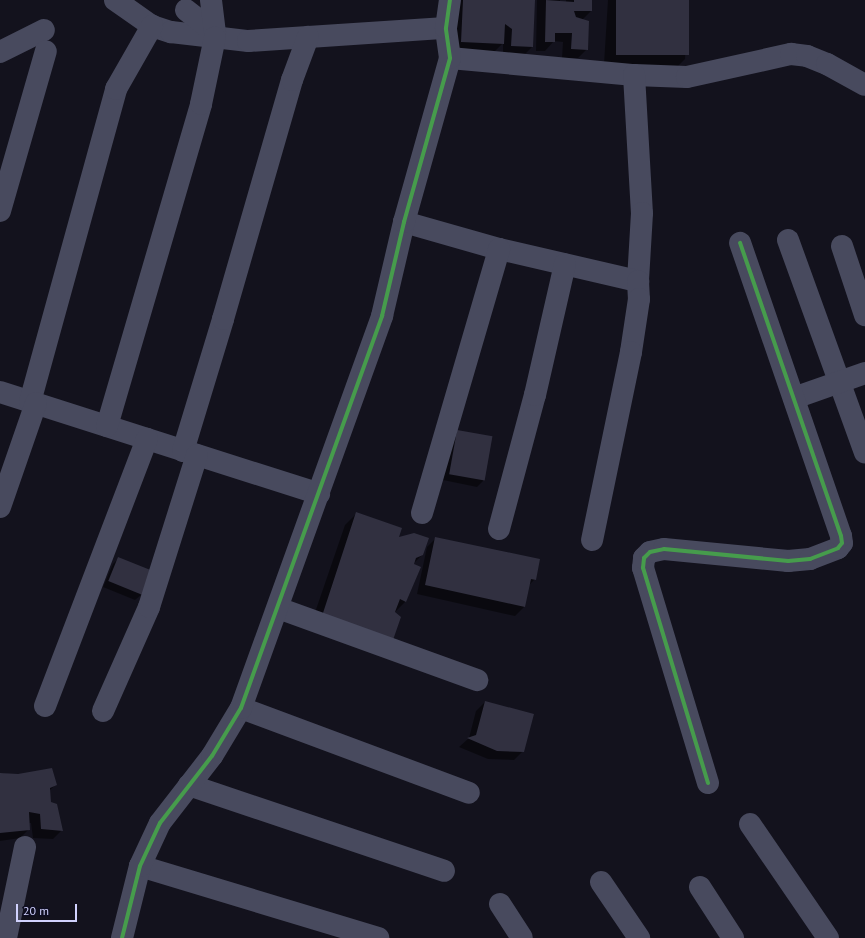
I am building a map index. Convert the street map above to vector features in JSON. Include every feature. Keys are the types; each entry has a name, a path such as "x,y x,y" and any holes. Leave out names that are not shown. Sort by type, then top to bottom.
{"street":[{"path":"115,0 152,26 171,32 248,41 446,28"},
{"path":"186,10 216,33 211,0"},
{"path":"122,938 140,866 160,823 212,756 240,708 278,608 382,316 404,222 450,58 446,28 450,0"},
{"path":"0,507 33,403 116,89 152,26"},
{"path":"107,426 201,104 215,37"},
{"path":"103,711 149,607 190,453 223,319 292,80 308,37"},
{"path":"0,52 45,40 0,211"},
{"path":"450,58 634,75 687,77 791,54 807,56 827,64 865,85"},
{"path":"592,540 630,352 639,299 638,281 642,213 634,75"},
{"path":"404,222 499,249 638,281"},
{"path":"788,240 865,453"},
{"path":"708,783 643,568 644,558 650,552 664,549 788,561 810,559 838,548 842,543 842,536 740,242"},
{"path":"842,246 865,315"},
{"path":"422,513 499,249"},
{"path":"498,529 535,395 565,264"},
{"path":"794,398 865,373"},
{"path":"0,392 319,494"},
{"path":"45,706 147,439"},
{"path":"278,608 477,680"},
{"path":"240,708 469,793"},
{"path":"189,785 444,871"},
{"path":"750,824 828,938"},
{"path":"6,938 25,847"},
{"path":"140,866 378,938"},
{"path":"601,882 638,938"},
{"path":"700,887 733,938"},
{"path":"500,904 522,938"}],"building":[{"path":"463,0 535,0 533,47 511,46 512,29 505,24 504,44 461,42"},
{"path":"546,0 574,2 574,0 592,0 592,11 574,11 576,17 589,21 588,50 571,49 572,33 555,33 555,42 545,42"},
{"path":"616,0 689,0 689,55 616,55"},
{"path":"457,430 492,436 485,481 449,474"},
{"path":"356,512 402,528 399,537 414,533 429,538 423,555 416,558 414,564 421,567 406,602 400,599 395,612 401,617 393,640 322,616"},
{"path":"435,537 540,559 536,580 531,579 525,607 425,585"},
{"path":"118,557 152,571 143,595 108,581"},
{"path":"485,701 534,714 524,752 497,751 467,738 476,735"},
{"path":"52,768 57,785 50,788 51,802 57,804 63,831 41,829 40,814 29,812 30,830 0,833 0,773 18,774"}],"cycle path":[{"path":"122,938 140,866 160,823 212,756 241,708 382,316 404,222 450,58 446,28 450,0"},
{"path":"708,783 643,568 644,558 650,552 664,549 788,561 810,559 838,548 842,543 841,536 740,243"}]}
